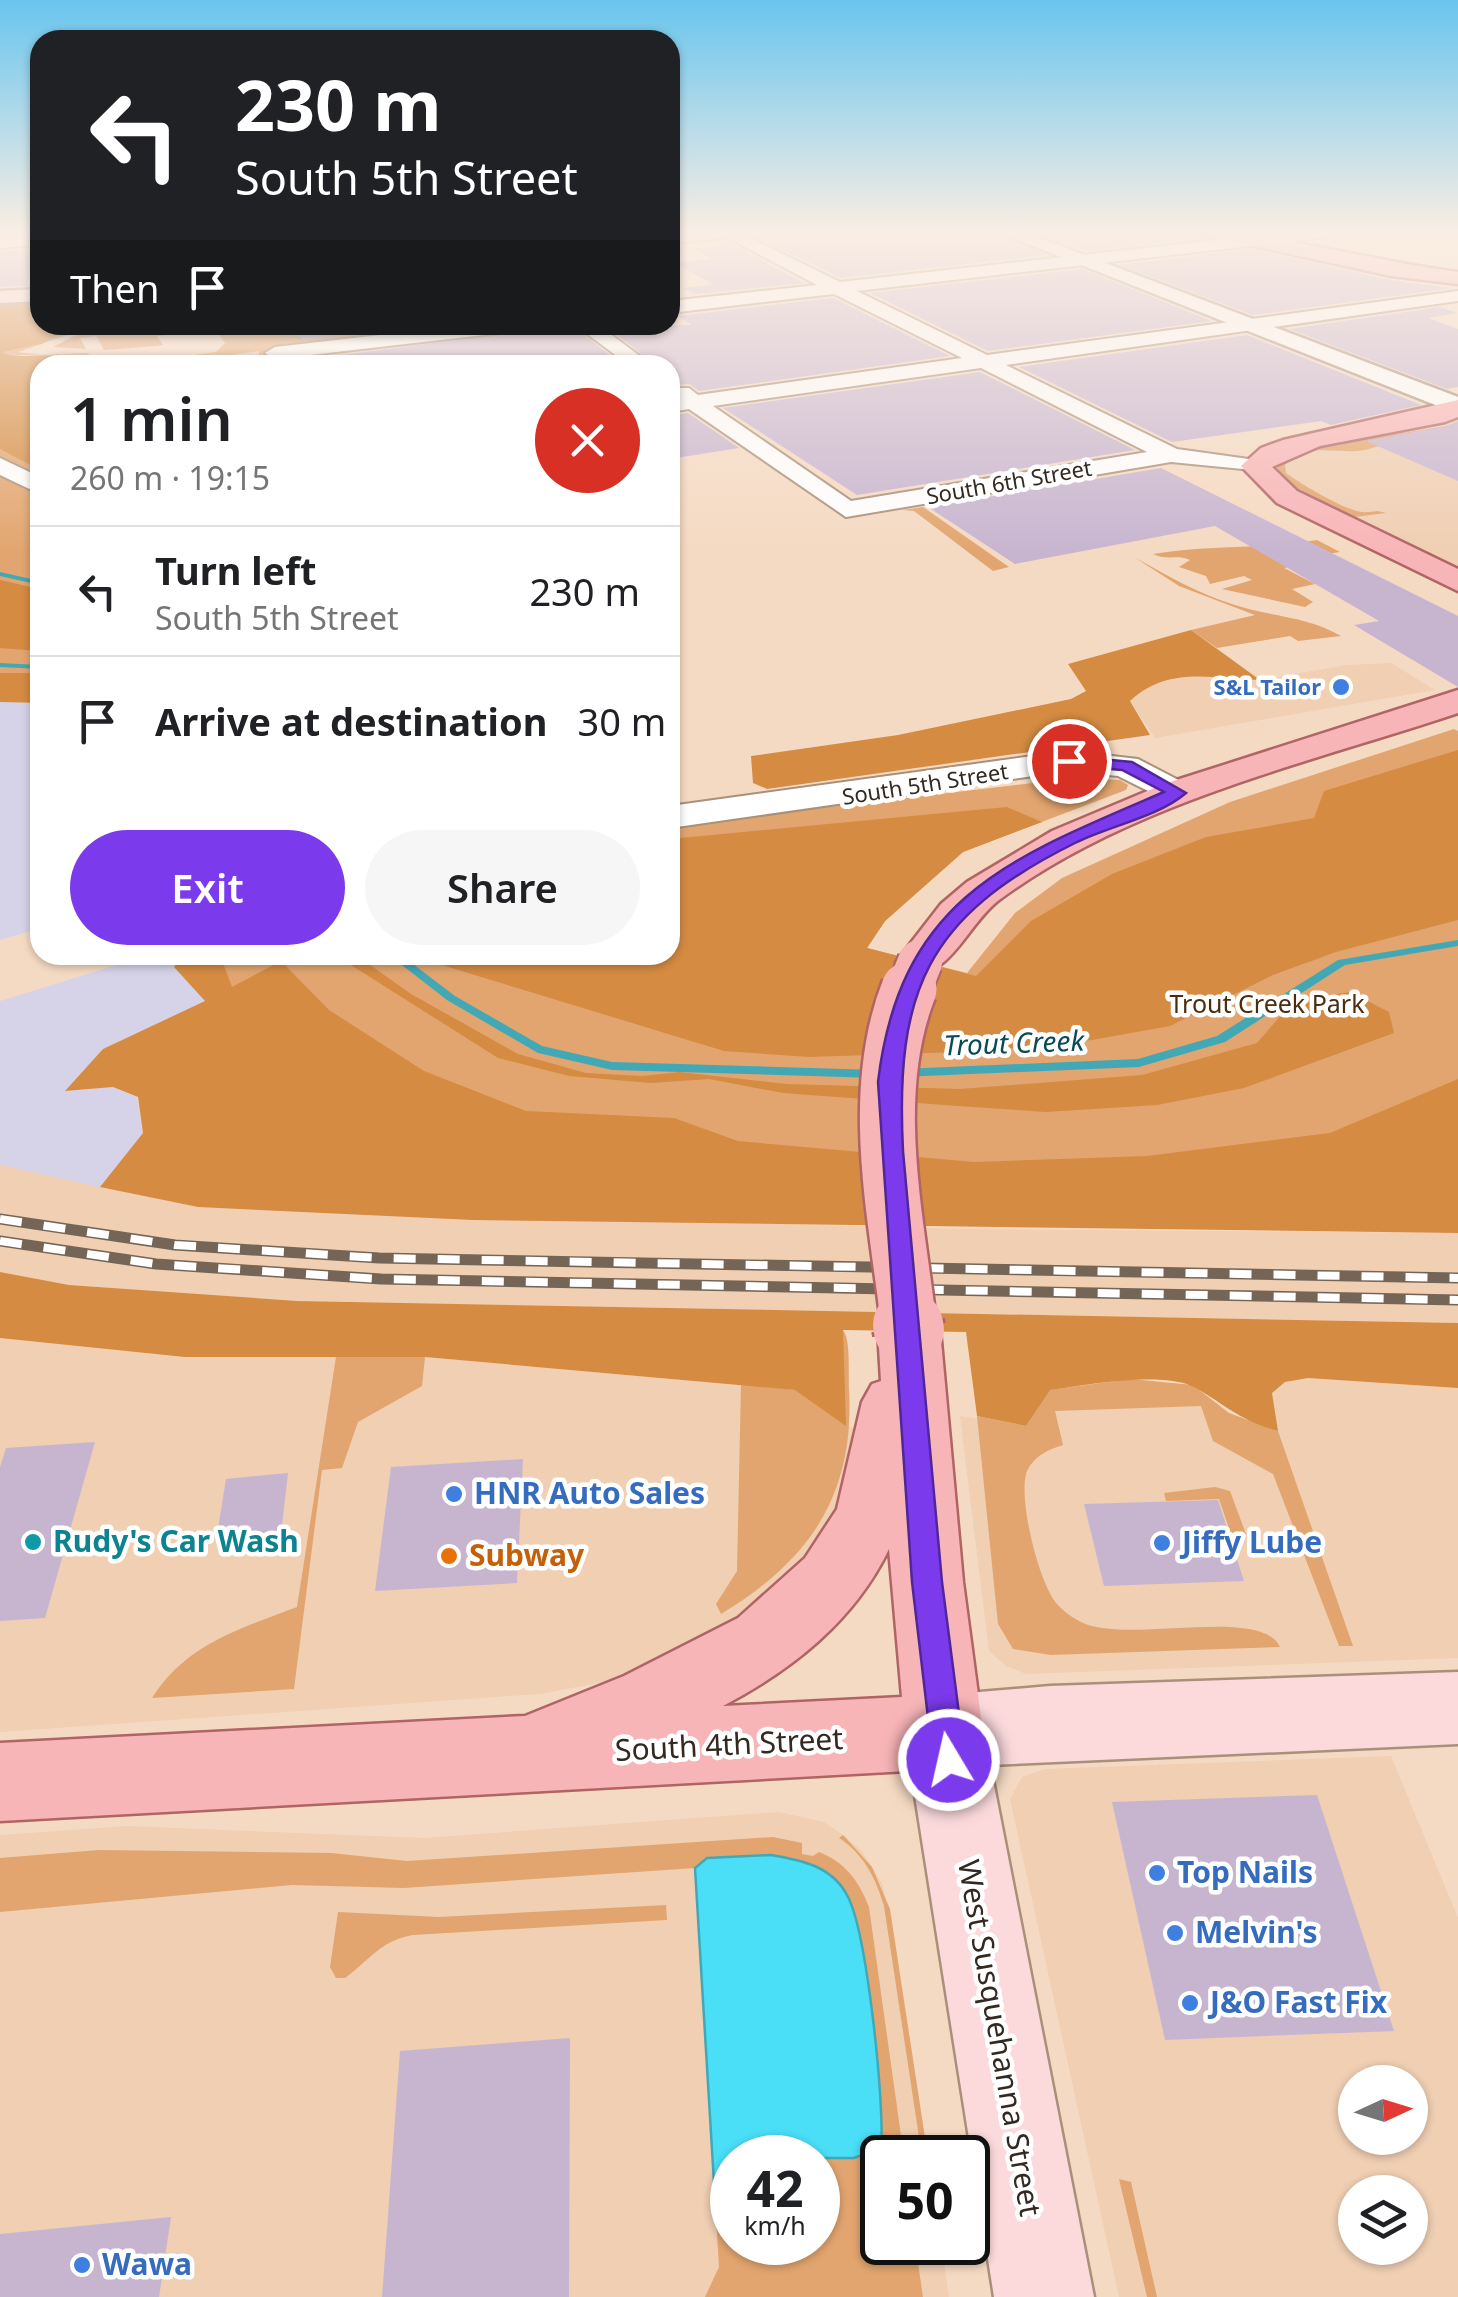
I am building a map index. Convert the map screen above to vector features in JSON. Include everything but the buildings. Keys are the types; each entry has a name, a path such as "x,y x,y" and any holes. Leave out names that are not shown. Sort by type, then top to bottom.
{"main road":[{"path":"1458,407 1431,421 1286,447 1255,466 1287,497 1458,581"},
{"path":"1178,793 1458,701"},
{"name":"West Susquehanna Street","path":"1044,2297 944,1732 927,1582 889,1082 900,1006 920,962 957,914 1023,863 1178,793"},
{"path":"497,1759 659,1700 723,1669 815,1600 858,1541 864,1524 881,1474 909,1330"},
{"name":"South 4th Street","path":"0,1782 497,1759 1050,1723 1458,1708"}],"street":[{"path":"308,355 419,339"},
{"path":"605,339 628,355"},
{"path":"939,339 1171,455 1255,466"},
{"path":"682,403 1147,339"},
{"path":"1284,339 1458,407"},
{"name":"South 6th Street","path":"682,403 846,509 1171,455"},
{"path":"0,465 30,482"},
{"name":"South 5th Street","path":"680,816 1069,761 1126,766 1178,793"}],"shaded area":[{"path":"0,339 51,339 2,352 30,356 30,465 0,449"},
{"path":"1458,420 1458,571 1289,490 1269,463 1292,448"},
{"path":"0,580 30,587 30,650 0,648"},
{"path":"1191,630 1260,680 1192,677 1160,682 1130,701 1150,735 767,789 753,783 751,756 898,735 1071,699 1086,691 1068,664"},
{"path":"1391,663 1435,690 1155,738 1130,701 1148,686 1191,674 1260,680 1347,665"},
{"path":"0,673 30,673 30,703 0,702"},
{"path":"0,702 30,703 30,931 0,940"},
{"path":"1458,750 1458,920 1336,952 1273,975 1170,1026 1092,1040 987,1051 809,1057 724,1051 443,965 680,965 680,838 1007,807 1042,822 963,852 885,921 867,948 976,976 1031,921 1112,874 1206,837 1314,818 1324,791"},
{"path":"117,965 176,965 206,1001 103,1049 67,1091 113,1087 137,1097 143,1133 100,1187 0,1165 0,1001"},
{"path":"224,965 232,987 273,965 285,965 329,1010 424,1071 526,1111 674,1118 738,1141 974,1162 1147,1156 1330,1133 1458,1079 1458,1233 473,1220 198,1207 100,1187 143,1133 138,1097 113,1087 65,1091 103,1049 205,1001 174,967"},
{"path":"351,965 370,965 411,994 518,1054 586,1073 643,1076 679,1072 787,1084 960,1089 1142,1075 1257,1043 1282,1014 1321,997 1350,992 1389,1012 1394,1033 1244,1088 1157,1105 1046,1112 783,1093 709,1079 651,1083 569,1076 498,1058"},
{"path":"0,1165 198,1207 967,1229 1458,1233 1458,1323 297,1301 69,1285 0,1272"},
{"path":"0,1272 69,1285 297,1301 1458,1323 1458,1388 1308,1378 1285,1382 1272,1393 1278,1431 1243,1417 1182,1383 1124,1380 1050,1390 1026,1426 977,1416 966,1332 843,1330 846,1426 795,1390 425,1357 185,1357 0,1338"},
{"path":"0,1338 425,1357 795,1390 846,1426 865,1431 846,1522 708,1646 615,1680 540,1694 0,1732"},
{"path":"1308,1378 1458,1388 1458,1658 1026,1674 1006,1666 989,1651 960,1416 1026,1426 1049,1390 1131,1379 1277,1430 1272,1393 1285,1382"},
{"path":"1391,1756 1458,1918 1458,2297 1119,2297 1010,1799 1022,1777 1045,1769"},
{"path":"779,1812 824,1822 861,1850 883,1885 924,2135 860,2135 860,2265 944,2265 949,2297 0,2297 0,1835 127,1826 423,1838"}],"green space":[{"path":"68,339 81,339 86,349 53,347"},
{"path":"98,339 159,339 163,345 156,346 104,350"},
{"path":"222,339 363,339 268,350 271,355 258,355 260,351 194,355 216,352 225,343"},
{"path":"40,344 18,352 89,355 19,355 1,352"},
{"path":"0,389 30,426 30,684 0,683"},
{"path":"1458,424 1365,450 1303,453 1285,465 1286,473 1334,502 1362,512 1386,513 1354,517 1285,482 1276,469 1297,450"},
{"path":"923,507 1009,567 993,571 914,511 902,510"},
{"path":"1317,540 1340,552 1301,558 1306,563 1284,568 1315,584 1292,589 1313,602 1305,607 1222,589 1252,580 1244,576 1210,584 1206,576 1179,567 1190,560 1153,554 1275,545"},
{"path":"1134,557 1222,601 1315,624 1341,636 1298,641 1290,636 1217,648 1191,630 1255,615 1179,586"},
{"name":"Trout Creek Park","path":"1454,729 1458,731 1458,1190 598,1195 231,987 223,965 680,965 680,825 1076,778 1120,780 1128,785 1126,790 963,852 885,921 867,948 967,973 1015,913 1062,878 1230,802"},
{"path":"843,1330 848,1348 849,1426 835,1492 802,1547 779,1571 721,1614 716,1604 737,1571 741,1384 795,1390"},
{"path":"336,1357 425,1357 422,1386 358,1422 342,1468 322,1470 294,1689 152,1698 181,1664 215,1640 297,1607"},
{"path":"1131,1379 1193,1385 1229,1413 1278,1431 1353,1646 1339,1646 1273,1474 1213,1441 1201,1406 1055,1411 1063,1445 1034,1461 1025,1483 1027,1519 1037,1560 1057,1604 1081,1622 1128,1630 1247,1629 1268,1635 1280,1647 1051,1655 1013,1649 998,1624 977,1416 1026,1426 1049,1390"},
{"path":"1215,1487 1230,1491 1246,1534 1231,1534 1219,1499 1166,1501 1164,1493"},
{"path":"843,1835 872,1867 890,1909 925,2135 919,2135 884,1906 868,1868 839,1838"},
{"path":"773,1837 802,1843 802,1854 813,1856 819,1852 844,1867 869,1907 901,2135 860,2135 860,2265 918,2265 923,2297 705,2297 719,2265 840,2265 840,2135 711,2135 695,1868 404,1888 292,1885 0,1912 0,1858 99,1850 331,1853 407,1861"},
{"path":"666,1905 667,1920 413,1935 384,1946 345,1978 336,1978 330,1967 338,1912 439,1917"},
{"path":"1119,2179 1131,2182 1157,2297 1147,2297"}],"water":[{"path":"771,1855 805,1862 834,1878 848,1897 862,1946 873,2020 882,2126 882,2135 860,2135 860,2156 840,2158 840,2135 711,2135 695,1868 707,1858"}],"waterway":[{"name":"Trout Creek","path":"0,574 30,581"},
{"path":"0,665 30,666"},
{"name":"Trout Creek","path":"901,1073 1139,1063 1221,1039 1342,962 1458,943"},
{"name":"Trout Creek","path":"407,965 451,998 538,1049 612,1066 876,1074"}],"railway":[{"path":"0,1219 175,1245 379,1258 1458,1278"},
{"path":"0,1241 156,1264 381,1279 1458,1300"}],"place":[{"name":"S&L Tailor","path":"1341,687"},
{"name":"HNR Auto Sales","path":"454,1494"},
{"name":"Rudy's Car Wash","path":"33,1542"},
{"name":"Jiffy Lube","path":"1162,1543"},
{"name":"Subway","path":"449,1556"},
{"name":"Top Nails","path":"1157,1873"},
{"name":"Melvin's","path":"1175,1933"},
{"name":"J&O Fast Fix","path":"1190,2003"},
{"name":"Wawa","path":"82,2265"}],"route":[{"path":"949,1760 927,1582 892,1151 889,1082 895,1024 920,962 957,914 983,890 1067,840 1178,793 1152,776 1126,766 1069,761"}]}
